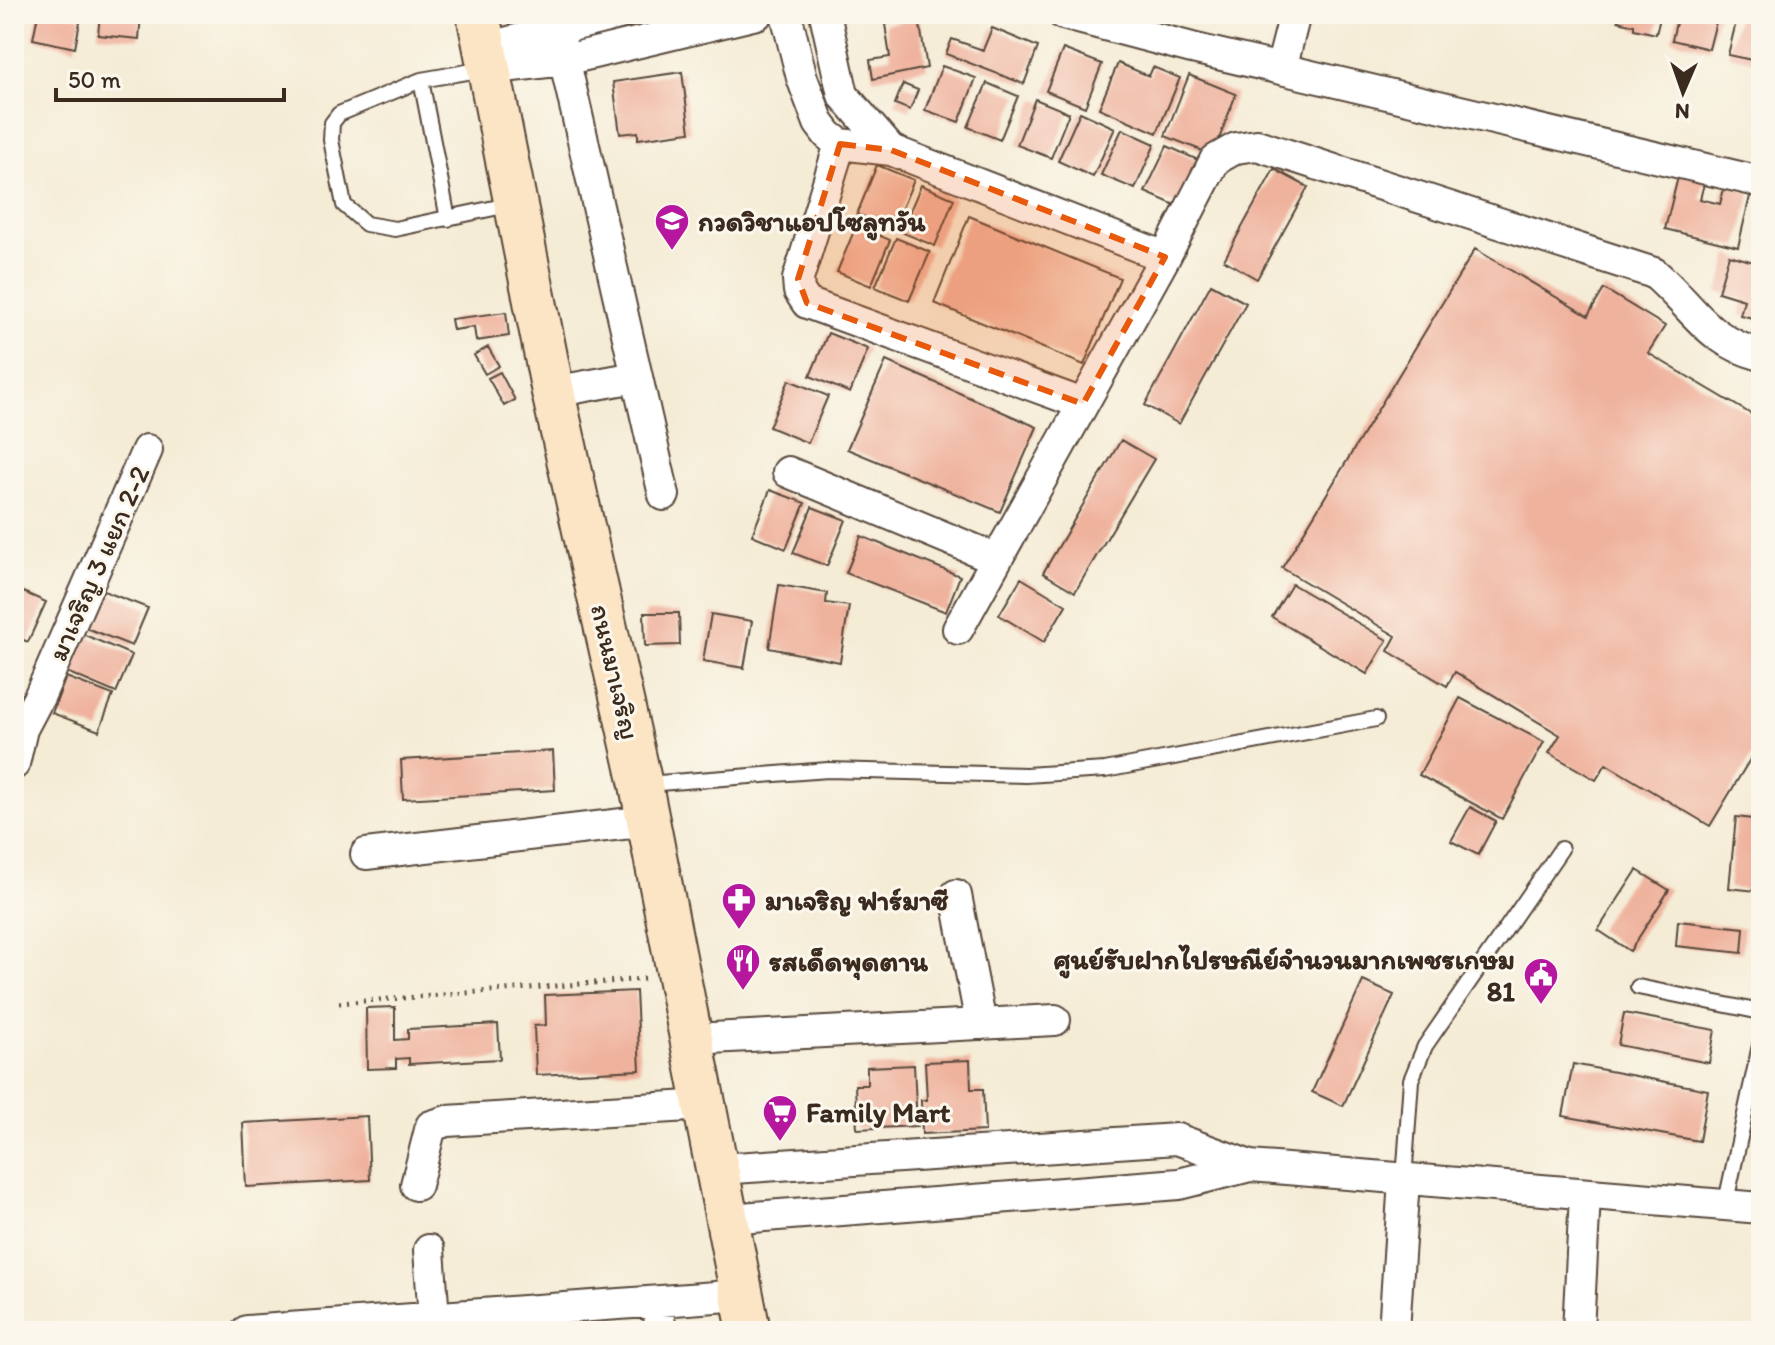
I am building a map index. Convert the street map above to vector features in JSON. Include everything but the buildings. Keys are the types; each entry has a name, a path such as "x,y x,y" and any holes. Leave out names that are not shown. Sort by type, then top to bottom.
{"main road":[{"name":"ถนนมาเจริญ","path":"484,43 553,392 645,803 746,1313"}],"street":[{"path":"484,43 556,22 619,14"},
{"path":"484,43 565,60 757,14"},
{"path":"786,14 802,78 819,123 840,144 891,150 1165,257"},
{"path":"825,14 843,95 891,150"},
{"path":"1063,14 1281,69 1761,182"},
{"path":"1281,69 1295,14"},
{"path":"556,22 664,495"},
{"path":"840,144 798,279 799,291 807,303 1083,404"},
{"path":"958,629 1165,257 1215,160 1236,148 1257,145 1654,273 1675,291 1707,330 1737,349 1761,355"},
{"path":"553,392 636,377"},
{"name":"มาเจริญ 3 แยก 2-2","path":"14,764 22,729 40,695 147,450"},
{"path":"788,472 997,559"},
{"path":"366,854 645,803"},
{"path":"956,895 981,1024"},
{"path":"693,1039 1055,1020"},
{"path":"416,1185 431,1126 447,1121 706,1105"},
{"path":"719,1169 1177,1139 1250,1166 1761,1208"},
{"path":"728,1219 1179,1184 1250,1166"},
{"path":"1394,1331 1404,1180"},
{"path":"1578,1331 1585,1195"},
{"path":"422,1323 429,1250"},
{"path":"247,1331 746,1313"}],"lane":[{"path":"484,43 421,80 339,114 332,123 331,140 344,205 366,224 395,229 515,204"},
{"path":"421,80 448,219"},
{"path":"645,803 828,770 1026,775 1105,770 1376,719"},
{"path":"1404,1180 1411,1080 1425,1046 1561,849"},
{"path":"1638,987 1761,1012"},
{"path":"1725,1207 1761,1041"}],"path":[{"path":"339,1003 680,976"}],"highlighted area":[{"path":"840,144 891,150 1165,257 1083,404 807,303 798,279"}],"place":[{"name":"กวดวิชาแอปโซลูทวัน","path":"672,252"},
{"name":"มาเจริญ ฟาร์มาซี","path":"739,931"},
{"name":"รสเด็ดพุดตาน","path":"743,992"},
{"name":"ศูนย์รับฝากไปรษณีย์จำนวนมากเพชรเกษม 81","path":"1541,1006"},
{"name":"Family Mart","path":"780,1143"}]}
